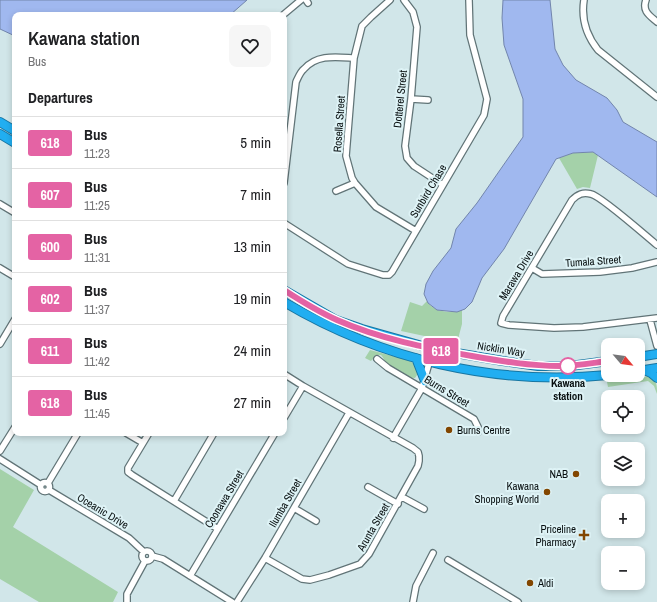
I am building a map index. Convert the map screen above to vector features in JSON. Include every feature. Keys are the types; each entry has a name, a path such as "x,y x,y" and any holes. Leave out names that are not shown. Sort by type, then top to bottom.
{"highway":[{"path":"0,122 12,128"},
{"path":"0,134 12,141"},
{"name":"Nicklin Way","path":"287,292 343,322 362,329 433,349 538,366 570,366 601,362"},
{"path":"287,304 311,318 357,339 430,362 463,369 520,376 566,377 601,375"},
{"path":"645,356 657,354"},
{"path":"416,358 423,385"},
{"path":"645,370 657,368"},
{"path":"645,372 651,373 657,378"}],"street":[{"path":"287,12 301,0"},
{"name":"Rosella Street","path":"390,0 371,16 362,26 354,58 346,156 355,183 376,207 416,231"},
{"name":"Dotterel Street","path":"404,0 413,12 417,27 411,99 405,146 407,158 414,166 443,185"},
{"name":"Sunbird Chase","path":"287,226 348,264 386,275 392,272 481,122 486,108 487,99 470,35 469,0"},
{"path":"584,0 583,11 586,31 598,50 657,97"},
{"path":"646,0 644,8 645,12 657,22"},
{"path":"287,158 296,82 303,69 315,60 330,56 354,58"},
{"path":"411,99 428,100"},
{"path":"336,191 355,183"},
{"name":"Marawa Drive","path":"657,245 596,195 583,193 572,200 503,316 501,322 509,325 554,328 583,327 657,318"},
{"path":"0,204 12,211"},
{"name":"Tumala Street","path":"532,268 542,274 600,272 632,268 657,262"},
{"path":"0,268 12,275"},
{"path":"650,320 657,346"},
{"path":"0,344 12,324"},
{"path":"0,331 6,334"},
{"path":"287,376 393,438 423,385 433,349"},
{"name":"Burns Street","path":"377,359 388,368 423,385 474,419 478,427 478,432"},
{"path":"287,413 303,386"},
{"name":"Ilumba Street","path":"237,602 349,413"},
{"path":"0,451 12,432"},
{"path":"48,486 76,436"},
{"path":"131,436 143,443"},
{"path":"147,436 128,468 128,472 218,529"},
{"path":"174,501 212,436"},
{"name":"Coonawa Street","path":"190,576 273,436"},
{"name":"Arunta Street","path":"264,558 302,579 310,580 360,564 369,554 418,466 418,452 393,438"},
{"name":"Oceanic Drive","path":"0,459 42,485 42,489 44,491 48,486 129,538 144,552"},
{"path":"368,487 398,504"},
{"path":"402,496 424,509"},
{"path":"294,508 316,521"},
{"path":"145,561 142,558 144,552 148,551 152,556 190,576 232,602"},
{"path":"413,602 416,586 433,553"},
{"path":"127,602 127,594 145,561 150,560 152,556"},
{"path":"448,560 518,602"}],"green space":[{"path":"593,152 598,155 590,188 583,187 577,189 559,158 573,153"},
{"path":"427,301 433,308 438,310 453,312 462,310 462,324 457,343 401,331 410,302 422,306"},
{"path":"370,350 408,360 415,364 419,372 415,378 401,374 388,366 381,355 376,355 371,361 365,358"},
{"path":"649,376 654,380 657,388 657,394 654,386 648,381 645,381 645,377"},
{"path":"607,382 641,382 608,387"},
{"path":"0,469 34,490 13,527 118,592 113,602 39,602 0,579"}],"water":[{"path":"0,0 247,0 233,12 12,12 12,35 0,29"},
{"path":"503,0 550,0 555,49 563,65 576,80 607,98 617,110 623,122 657,142 657,197 593,152 573,153 556,159 504,249 482,278 472,302 465,309 457,312 437,310 428,303 424,294 426,284 433,271 451,248 456,229 477,203 523,137 523,99 504,45 502,18"}],"bus line":[{"name":"618","path":"287,292 336,320 422,347 538,366 570,366 601,362"}],"place":[{"name":"Kawana station","path":"568,366"},
{"name":"Burns Centre","path":"449,430"},
{"name":"NAB","path":"576,474"},
{"name":"Kawana Shopping World","path":"547,492"},
{"name":"Priceline Pharmacy","path":"584,535"},
{"name":"Aldi","path":"530,583"}]}
